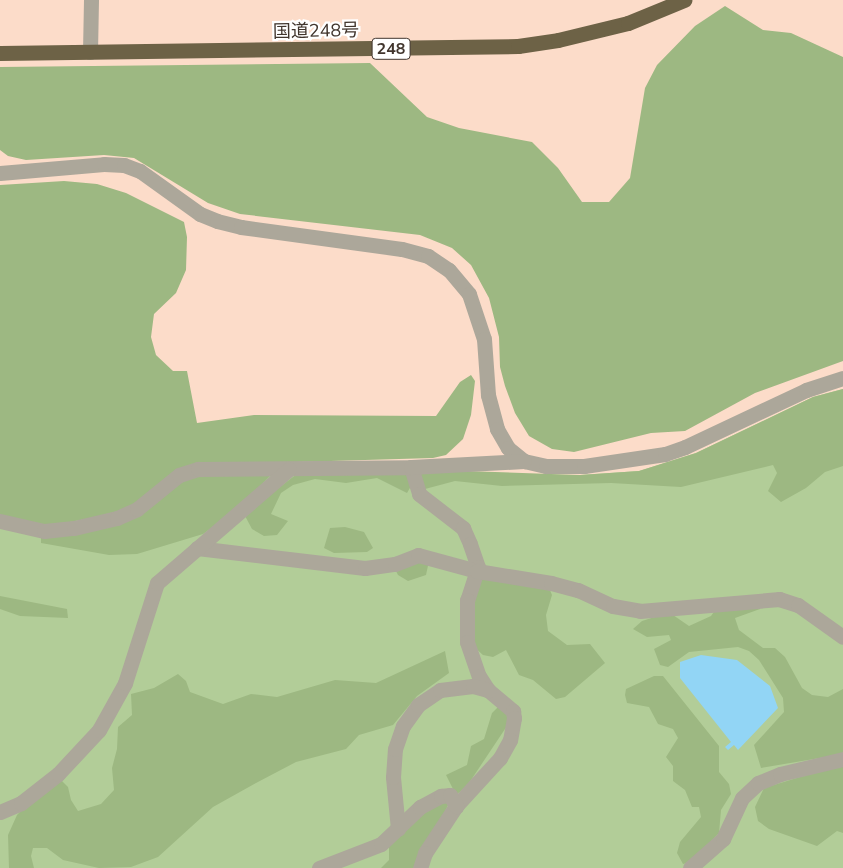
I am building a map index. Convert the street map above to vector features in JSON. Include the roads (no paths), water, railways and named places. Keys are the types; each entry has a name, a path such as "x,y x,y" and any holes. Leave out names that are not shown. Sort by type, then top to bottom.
{"highway":[{"name":"国道248号","path":"0,53 518,46 558,40 628,23 684,0"}],"street":[{"path":"90,52 91,0"},
{"path":"0,173 104,164 124,165 140,171 200,214 217,221 241,227 402,249 428,256 449,270 469,294 484,339 488,395 497,429 508,448 524,461"},
{"path":"0,520 44,531 74,528 137,509 179,475 198,470 411,467 524,461 546,466 584,466 666,454 685,448 806,390 843,378"},
{"path":"411,467 419,494 463,528 477,571 467,600 467,642 478,676 488,690 513,711 514,727 500,758 456,806 425,853 420,868"},
{"path":"0,812 21,803 58,774 98,730 125,683 157,583 289,469"},
{"path":"198,548 366,568 395,564 418,555 477,571 552,583 578,590 613,606 640,611 779,599 798,605 843,637"},
{"path":"398,829 393,777 395,749 402,726 418,705 440,690 473,686 488,690"},
{"path":"690,868 723,839 742,798 758,783 780,774 843,759"},
{"path":"319,868 381,844 420,807 446,794 453,797 456,806"}],"water":[{"path":"701,655 737,660 770,686 778,708 738,750 734,745 728,750 725,747 731,742 680,678 680,662"}]}
